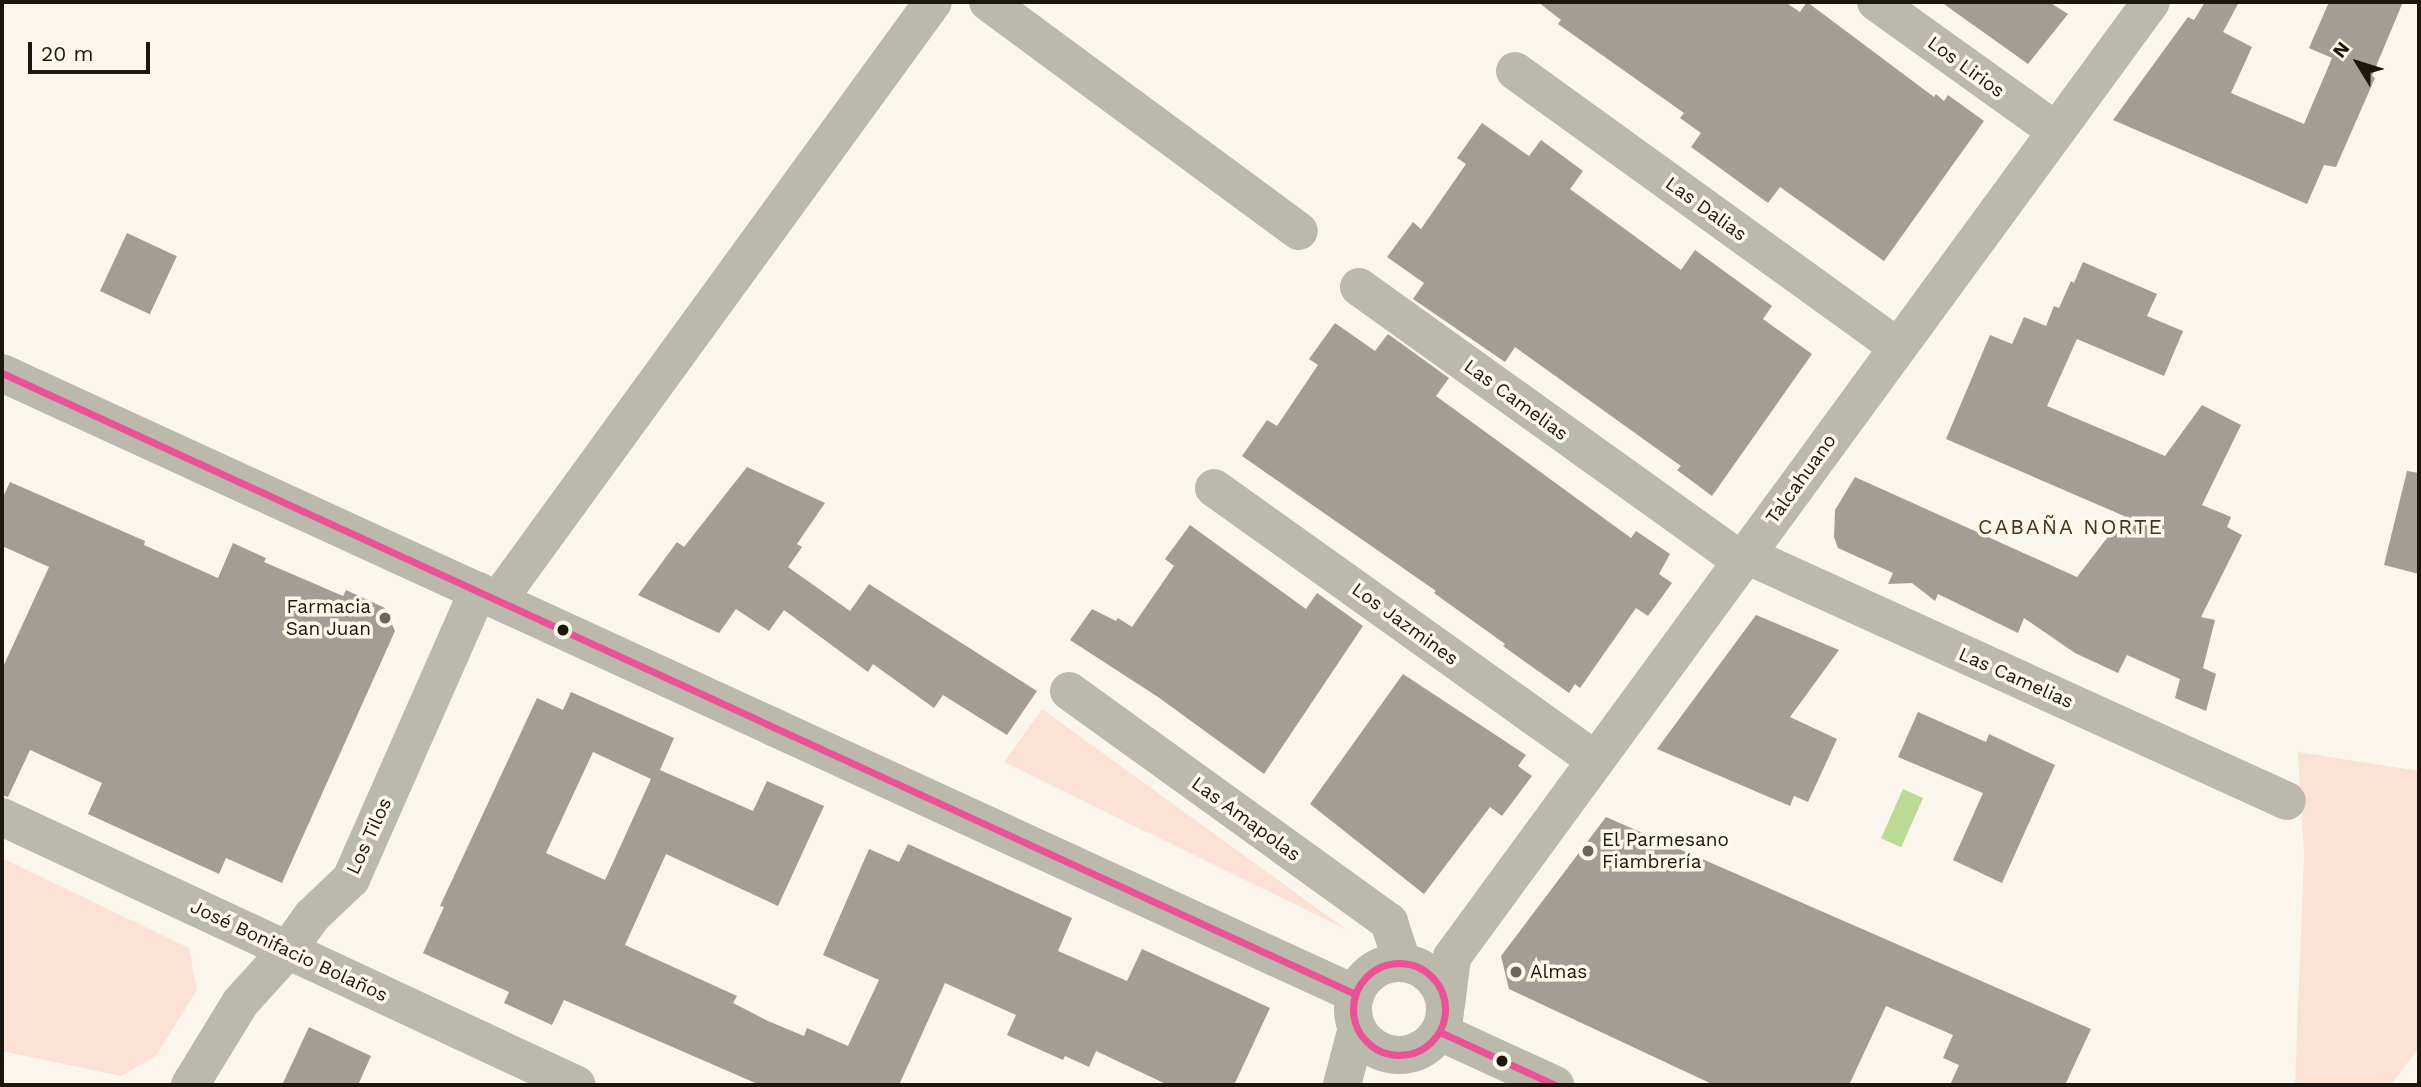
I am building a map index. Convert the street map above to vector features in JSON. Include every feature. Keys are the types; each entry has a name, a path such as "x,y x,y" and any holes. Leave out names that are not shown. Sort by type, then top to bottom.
{"street":[{"name":"Los Tilos","path":"190,1085 240,1003 287,951 312,916 351,879 488,596 933,2"},
{"path":"988,2 1299,231"},
{"name":"Los Lirios","path":"1876,2 2056,131"},
{"name":"Talcahuano","path":"1443,1018 1425,962 1596,760 2151,2"},
{"name":"Las Dalias","path":"1515,71 1898,347"},
{"name":"Las Camelias","path":"1359,287 1744,558 2287,801"},
{"path":"2,373 488,596 1364,1025 1397,1056 1414,1053 1429,1045 1443,1018 1555,1085"},
{"name":"Los Jazmines","path":"1214,488 1596,760"},
{"name":"Las Amapolas","path":"1069,691 1389,922 1425,962"},
{"name":"José Bonifacio Bolaños","path":"2,817 577,1085"},
{"path":"1350,1085 1373,970 1387,964 1425,962"},
{"path":"1342,1085 1364,1025"}],"shaded area":[{"path":"1042,709 1347,930 1004,762"},
{"path":"2298,752 2419,771 2419,1047 2391,1085 2295,1085 2304,855"},
{"path":"1903,789 1923,798 1901,847 1881,838"},
{"path":"2,858 189,948 197,990 156,1056 121,1076 2,1051"}],"building":[{"path":"1538,2 1785,2 1800,12 1807,2 1934,97 1936,94 1944,101 1948,95 1984,121 1884,261 1780,187 1768,203 1691,147 1701,133 1680,118 1684,113 1558,24 1561,20"},
{"path":"1941,2 2049,2 2068,14 2028,64"},
{"path":"2205,2 2239,2 2223,32 2252,47 2231,93 2304,124 2332,58 2309,48 2329,2 2403,2 2372,76 2375,78 2336,167 2324,165 2307,204 2113,120 2188,17 2194,20"},
{"path":"1482,123 1529,156 1541,140 1583,171 1570,189 1681,270 1695,250 1772,306 1763,319 1812,354 1712,496 1677,470 1681,466 1515,347 1505,362 1413,299 1424,283 1387,257 1413,222 1421,229 1466,164 1457,158"},
{"path":"127,233 177,256 150,314 100,291"},
{"path":"2083,262 2157,294 2147,316 2183,331 2164,376 2077,339 2047,406 2165,456 2202,405 2241,425 2202,505 2231,517 2227,527 2242,535 2201,617 2215,620 2203,668 2216,674 2206,711 2175,698 2180,679 2127,655 2118,673 2075,653 2024,618 2018,633 1938,594 1935,601 1912,583 1888,584 1893,573 1838,548 1834,537 1835,510 1855,477 2077,577 2124,516 1946,439 1990,335 2012,344 2024,317 2046,326 2054,306 2059,308"},
{"path":"1335,323 1375,351 1388,334 1449,378 1436,396 1631,538 1636,531 1670,554 1659,574 1672,583 1648,616 1636,608 1580,688 1575,684 1569,693 1503,646 1505,644 1434,593 1436,591 1242,456 1267,420 1277,426 1318,365 1309,359"},
{"path":"747,467 825,503 797,544 802,547 788,567 850,611 869,584 1037,691 1007,735 943,695 934,708 873,664 868,672 784,610 769,631 736,609 719,633 638,595 677,542 684,547"},
{"path":"2407,471 2419,473 2419,574 2384,565"},
{"path":"10,482 145,541 144,545 218,578 233,543 266,558 264,562 343,596 346,590 385,608 395,631 282,883 226,858 219,874 88,814 102,783 30,750 8,797 2,795 2,669 49,567 2,546 2,499"},
{"path":"1190,525 1306,609 1317,593 1363,626 1264,774 1158,697 1070,640 1092,609 1116,621 1118,618 1132,627 1174,566 1165,559"},
{"path":"1756,615 1839,650 1790,717 1837,739 1808,802 1794,796 1790,806 1657,749"},
{"path":"1403,674 1526,755 1518,766 1532,776 1502,816 1490,807 1424,894 1310,804"},
{"path":"571,692 674,738 660,770 753,811 767,781 824,806 778,906 666,854 625,945 737,996 733,1003 768,1021 804,1036 807,1028 848,1046 879,980 823,955 869,849 899,862 908,844 1072,918 1058,951 1127,981 1142,949 1270,1008 1234,1085 1168,1085 1096,1051 1089,1067 1065,1056 1063,1060 1007,1035 1016,1015 945,983 899,1085 760,1085 564,1000 552,1025 504,1003 509,992 423,953 444,907 440,906 537,698 563,710","holes":["593,752 651,779 605,880 546,853"]},
{"path":"1918,712 1986,742 1989,734 2055,765 2002,883 1953,860 1983,793 1898,757"},
{"path":"1606,817 2091,1029 2065,1085 1950,1085 1959,1065 1943,1058 1953,1035 1886,1006 1849,1085 1714,1085 1509,989 1501,956"},
{"path":"309,1027 371,1056 358,1085 282,1085"}],"transit line":[{"path":"2,373 1355,994"},
{"path":"1399,963 1417,966 1432,976 1442,991 1445,1009 1442,1027 1432,1042 1417,1052 1399,1055 1381,1052 1366,1042 1356,1027 1353,1009 1356,991 1366,976 1381,966 1399,963"},
{"path":"1440,1032 1555,1085"}],"place":[{"name":"Farmacia San Juan","path":"385,618"},
{"name":"El Parmesano Fiambrería","path":"1588,851"},
{"name":"Almas","path":"1516,972"}],"district":[{"name":"CABAÑA NORTE","path":"2071,527"}]}
